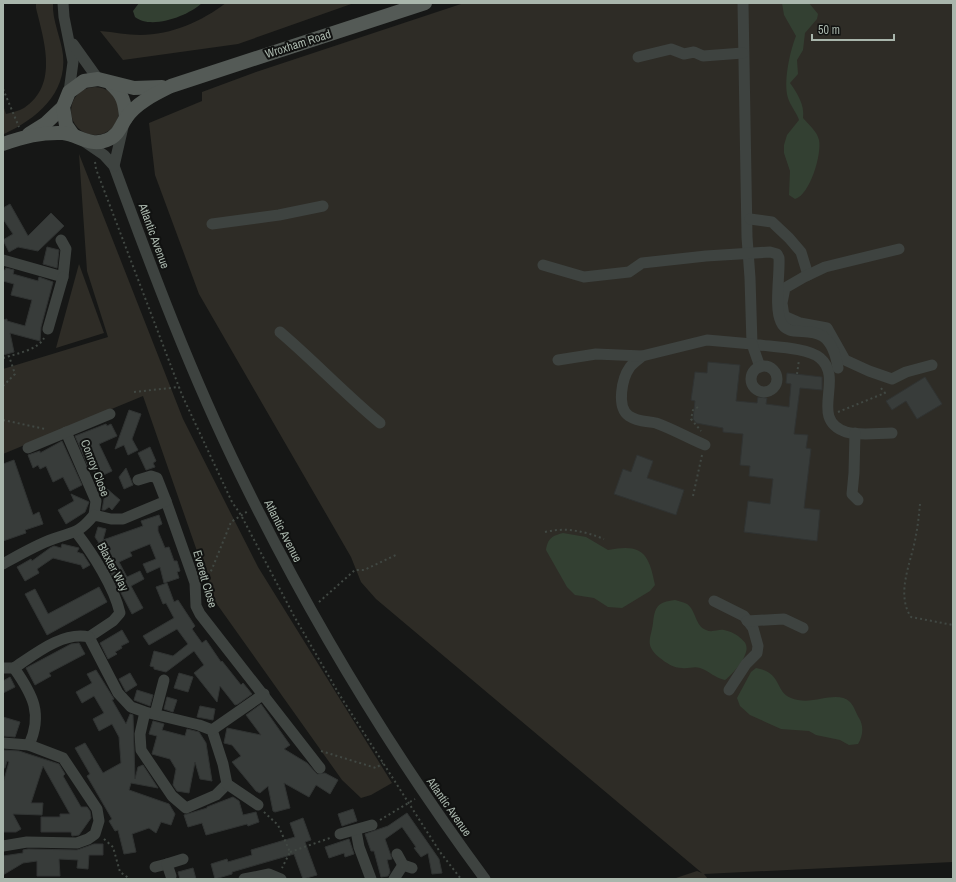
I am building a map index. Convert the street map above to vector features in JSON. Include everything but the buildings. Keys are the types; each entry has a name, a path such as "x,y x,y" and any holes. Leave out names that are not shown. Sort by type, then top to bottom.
{"main road":[{"name":"Wroxham Road","path":"3,144 43,133 79,138 96,143 107,140 116,134 125,121 148,98 171,86 426,3"},
{"name":"Wroxham Road","path":"24,137 45,124 63,107 69,92 84,81 105,82 134,88 171,86"},
{"path":"105,82 120,92 125,102 125,121"},
{"path":"63,107 66,124 79,138"}],"street":[{"path":"64,3 64,17 70,39 73,62 69,92"},
{"path":"743,3 747,231 752,344 760,366"},
{"path":"70,39 80,56 105,82"},
{"path":"638,57 671,49 684,54 694,52 703,56 743,53"},
{"path":"114,166 125,121"},
{"name":"Atlantic Avenue","path":"79,138 98,150 114,166 160,292 196,378 239,472 291,576 361,696 423,794 485,879"},
{"path":"212,224 271,216 323,206"},
{"path":"750,219 772,222 789,238 801,252 808,275"},
{"path":"48,329 63,277 66,249 61,240"},
{"path":"899,249 826,267 785,288 782,303 784,316 800,323 827,328 845,360 869,371 892,379 906,372 932,365"},
{"path":"543,265 584,276 629,272 642,263 749,253 770,252 777,254 779,258 778,302 780,322 785,329 810,331 822,335 830,341 835,352 838,368"},
{"path":"3,260 63,277"},
{"path":"280,332 311,359 343,392 380,423"},
{"path":"558,360 596,354 642,356 707,340 752,344 810,353 820,358 826,364 829,374 830,387 826,410 838,428 847,432 855,433 892,433"},
{"path":"642,356 630,367 624,379 622,406 628,415 638,421 654,423 672,429 705,445"},
{"path":"760,366 769,367 775,373 776,377 776,381 772,389 763,395 751,383 753,371 760,366"},
{"name":"Conroy Close","path":"28,448 110,414"},
{"name":"Conroy Close","path":"66,432 96,501 94,515"},
{"path":"855,433 852,494 858,500"},
{"name":"Everett Close","path":"138,480 151,476 157,478 195,583 196,606 200,614 264,694 320,768"},
{"path":"3,564 53,539 76,532 84,527 94,515 111,519 123,519 166,501"},
{"name":"Blaxter Way","path":"76,532 92,555 117,602 120,613 113,621 89,637"},
{"path":"714,601 744,616 753,628 758,646 756,653 746,664 729,690"},
{"path":"748,621 784,619 803,628"},
{"path":"3,668 14,668 40,651 65,639 79,635 89,637 118,693 131,707 199,725 212,730"},
{"path":"14,668 32,697 37,711 35,731 29,745"},
{"path":"164,680 140,734 141,750 172,796 186,808 216,795 227,784"},
{"path":"212,730 264,694"},
{"path":"212,730 227,784 258,806"},
{"path":"3,743 29,745 63,758 97,809 99,821 95,834 88,839 77,843 27,842 3,846"},
{"path":"340,834 356,831 372,825"},
{"path":"356,831 359,847 371,879"},
{"path":"394,879 408,866 397,854"},
{"path":"155,867 183,859"},
{"path":"167,864 171,876"},
{"path":"244,879 269,874 279,878"}],"path":[{"path":"3,89 24,137"},
{"path":"3,358 39,344 43,340 48,329"},
{"path":"797,374 800,351"},
{"path":"3,386 16,374 9,356"},
{"path":"134,392 179,387"},
{"path":"829,416 885,393"},
{"path":"693,496 705,445 700,430 691,419 693,410 698,407"},
{"path":"3,420 49,430"},
{"path":"920,504 917,535 904,594 905,609 911,617 953,625"},
{"path":"195,590 202,586 212,568 231,522 241,515"},
{"path":"545,532 571,529 604,539"},
{"path":"311,609 355,570 364,570 398,554"},
{"path":"318,750 376,768 383,763"},
{"path":"372,825 409,803"},
{"path":"258,806 278,825 290,852 279,878"},
{"path":"95,834 113,847 120,872 130,879"},
{"path":"290,852 340,834"}],"shaded area":[{"path":"36,3 53,3 55,23 63,55 63,69 60,82 55,93 38,113 16,128 4,134 3,105 6,114 24,108 35,98 42,87 45,75 45,48"},
{"path":"139,3 202,3 179,17 160,22 150,22 142,21 135,17 133,11"},
{"path":"226,3 354,3 238,44 123,60 100,31 130,35 164,33 197,21 217,10"},
{"path":"464,3 953,3 953,862 704,874 708,879 673,879 697,871 702,873 376,599 361,582 351,557 199,294 155,175 149,123 202,101 202,92 256,72"},
{"path":"782,3 809,3 818,14 817,19 805,33 803,50 797,60 798,74 790,83 802,104 803,118 812,128 819,140 819,155 814,173 806,190 795,199 789,195 790,171 784,153 784,145 787,135 799,120 790,104 786,84 790,58 796,36 784,15"},
{"path":"90,87 100,87 112,94 119,106 119,116 112,128 100,135 90,135 82,131 75,124 71,116 71,106 75,98 82,91"},
{"path":"79,154 183,419 258,567 392,783 371,795 361,798 342,780 214,600 143,396 3,454 3,369 108,337 87,271"},
{"path":"79,264 104,333 56,348"},
{"path":"563,533 586,537 608,550 629,548 642,553 650,565 655,585 650,591 622,608 608,607 594,598 575,595 567,587 546,550 551,538"},
{"path":"675,600 686,603 690,607 702,628 710,631 724,630 735,634 745,642 747,649 743,659 732,674 725,680 718,678 700,668 679,668 673,666 662,660 652,649 650,645 650,638 656,609 664,602"},
{"path":"756,668 765,670 770,674 782,691 791,698 807,701 838,697 844,698 850,702 862,724 862,734 858,744 849,745 840,740 816,735 809,731 781,729 750,715 740,706 737,698 751,672"}]}
